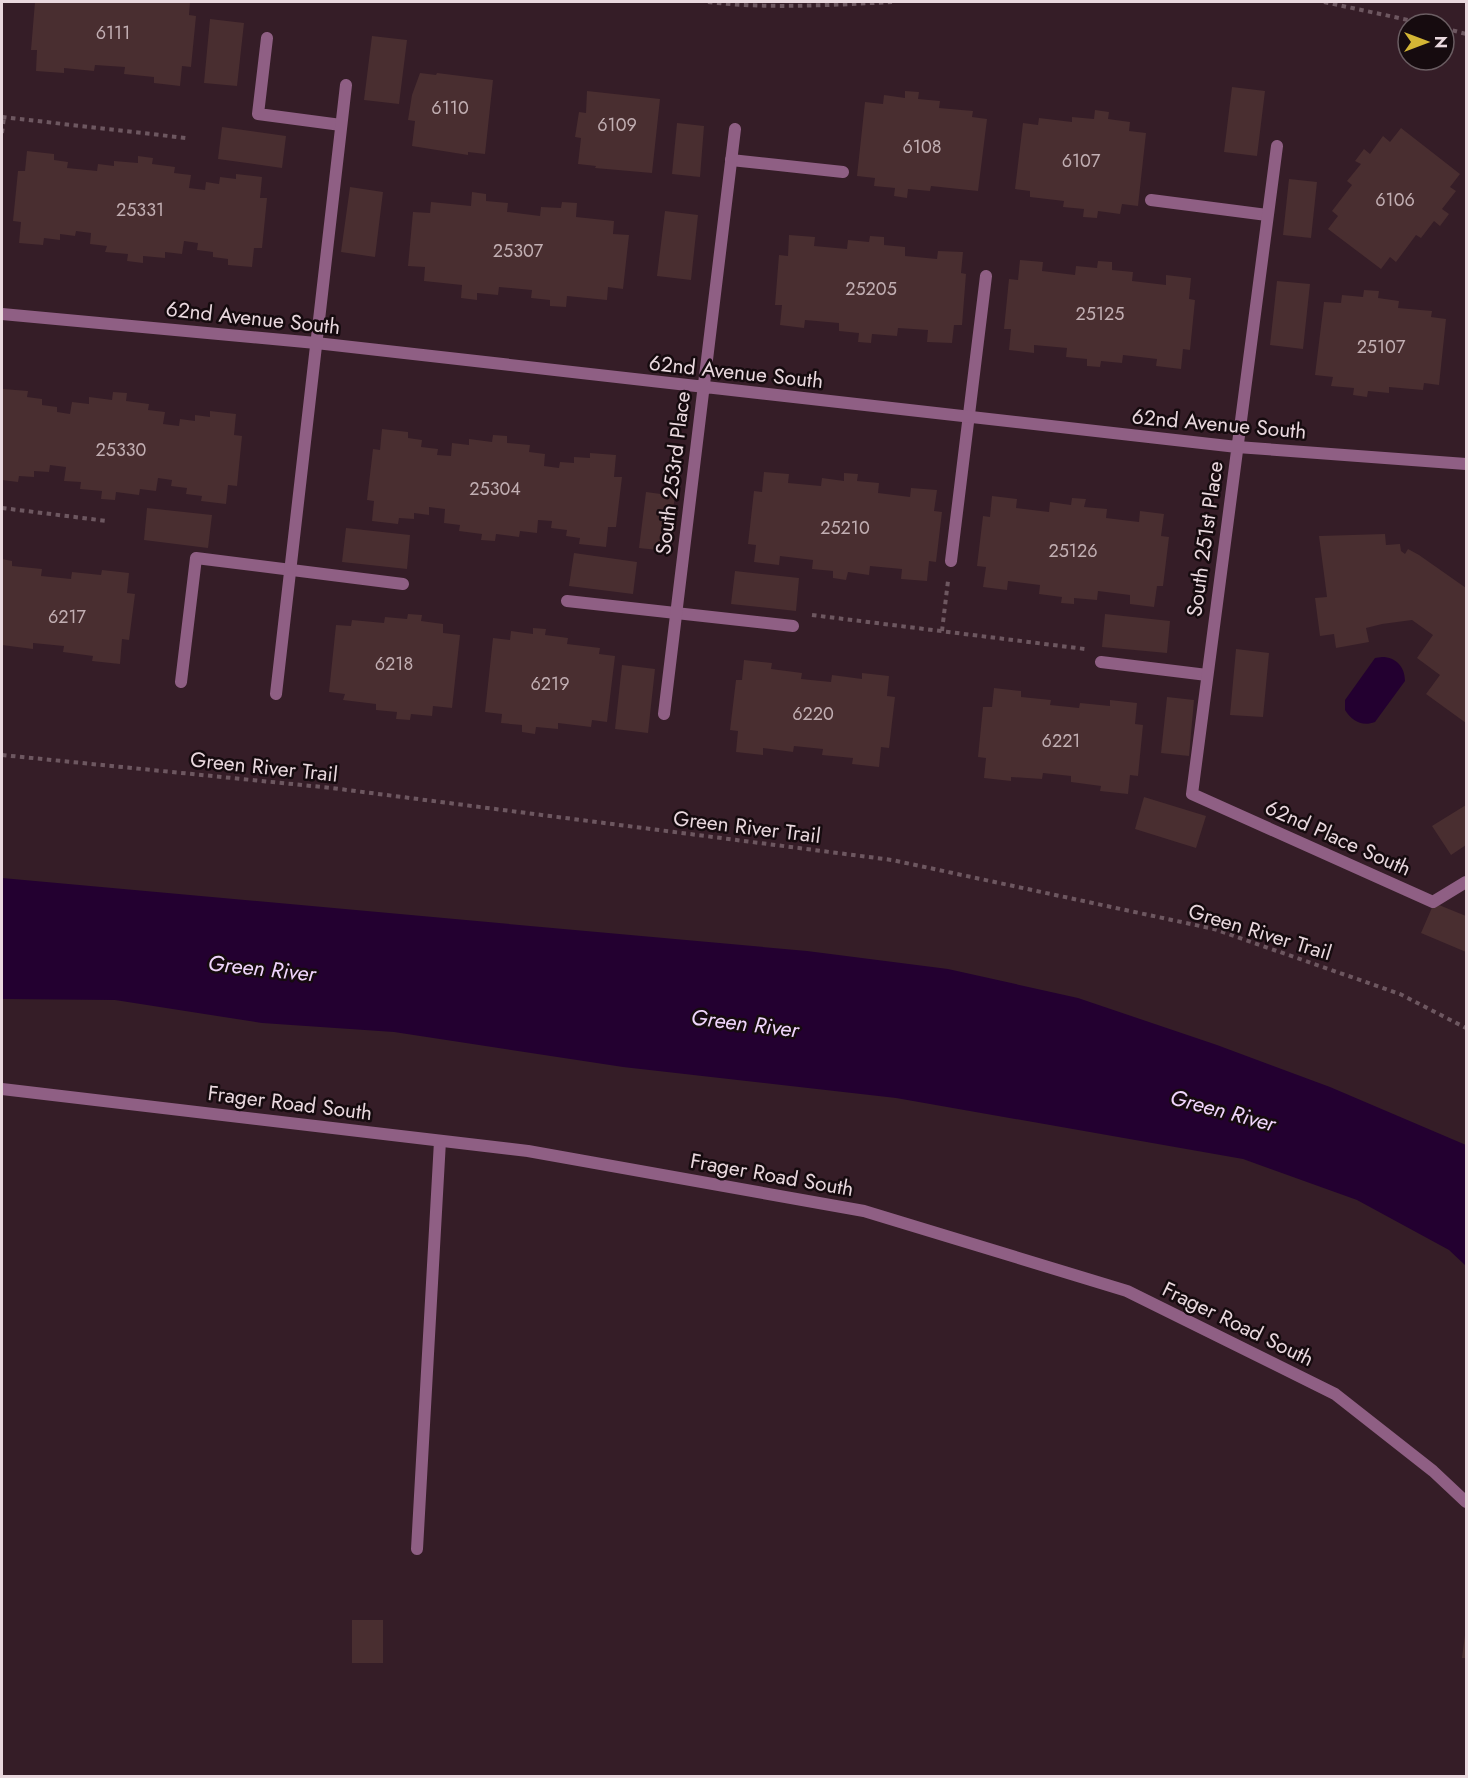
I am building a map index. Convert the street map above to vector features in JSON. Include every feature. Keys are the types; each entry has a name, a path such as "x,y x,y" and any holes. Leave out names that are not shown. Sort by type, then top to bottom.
{"street":[{"path":"267,38 258,114 341,124"},
{"path":"276,694 346,85"},
{"name":"South 253rd Place","path":"664,714 735,129"},
{"name":"South 251st Place","path":"1192,794 1277,146"},
{"path":"731,160 843,172"},
{"path":"1151,200 1267,215"},
{"path":"951,561 986,276"},
{"name":"62nd Avenue South","path":"2,314 316,344 1237,447 1467,464"},
{"path":"181,682 196,558 403,584"},
{"path":"567,601 794,626"},
{"path":"1101,662 1207,675"},
{"name":"62nd Place South","path":"1192,794 1433,902 1467,882"},
{"name":"Frager Road South","path":"2,1089 528,1151 864,1211 1127,1292 1335,1394 1433,1471 1467,1502"},
{"path":"417,1549 440,1141"}],"path":[{"path":"708,2 755,6 892,2"},
{"path":"1324,2 1396,17"},
{"path":"2,133 3,117 186,138"},
{"path":"2,508 106,521"},
{"path":"942,631 951,561"},
{"path":"794,626 795,613 1102,651 1101,662"},
{"name":"Green River Trail","path":"2,755 332,788 892,861 1214,929 1400,994 1467,1028"}],"water":[{"path":"1375,658 1392,659 1399,664 1405,681 1375,722 1366,724 1358,722 1345,710 1345,700"},
{"name":"Green River","path":"2,878 807,951 948,969 1078,998 1217,1045 1330,1087 1466,1145 1466,1266 1449,1250 1357,1200 1243,1159 896,1098 623,1067 394,1032 262,1023 115,1000 2,999"}],"building":[{"path":"35,2 190,2 189,15 196,16 191,67 182,66 180,86 154,83 154,77 124,74 125,67 95,65 94,71 64,68 64,73 36,71 37,50 31,50"},
{"path":"210,19 244,23 237,86 204,83"},
{"path":"372,36 407,40 399,104 364,100"},
{"path":"420,73 493,80 485,154 468,152 468,155 412,146 415,121 408,120 412,95"},
{"path":"1232,87 1265,91 1257,156 1224,152"},
{"path":"587,91 660,99 652,173 595,168 596,166 578,164 581,138 575,137 579,112 586,113"},
{"path":"905,91 919,92 918,99 940,101 939,108 973,111 972,117 987,119 978,191 931,186 930,191 908,189 907,198 894,196 895,188 874,186 875,178 857,176 865,102 883,104 884,95 905,98"},
{"path":"1095,110 1109,112 1108,119 1130,122 1129,131 1146,133 1138,206 1122,204 1120,214 1098,211 1097,218 1083,217 1084,209 1063,207 1064,201 1030,197 1030,191 1015,189 1023,123 1038,125 1039,118 1072,122 1072,117 1094,119"},
{"path":"677,123 704,126 700,177 672,174"},
{"path":"222,127 286,136 282,168 218,159"},
{"path":"1401,128 1460,174 1450,187 1456,191 1442,209 1449,214 1440,226 1434,221 1421,238 1416,235 1396,262 1390,257 1381,269 1328,229 1338,216 1332,211 1352,185 1347,181 1361,164 1355,161 1364,149 1370,154 1383,136 1390,142"},
{"path":"27,151 54,154 54,160 68,162 67,168 97,171 98,164 114,166 114,161 138,163 138,156 153,158 152,164 175,167 174,173 191,175 189,188 205,190 206,182 219,184 220,177 236,179 236,174 262,177 260,198 267,198 262,248 254,248 252,267 228,265 228,259 213,257 213,252 197,250 198,243 184,241 182,254 165,252 165,258 143,256 143,263 127,261 128,254 105,252 107,246 90,244 91,233 76,231 75,236 60,234 60,240 44,238 43,245 19,243 21,222 13,221 18,171 25,171"},
{"path":"1289,179 1317,182 1311,238 1283,235"},
{"path":"350,187 383,192 375,257 341,252"},
{"path":"472,192 486,194 486,201 508,203 507,212 540,216 541,207 561,208 562,202 577,203 576,217 614,221 613,234 629,235 623,289 608,287 607,300 567,296 566,307 550,306 550,300 531,298 532,290 499,287 498,295 477,293 477,300 461,298 462,285 424,281 425,267 408,266 413,212 430,213 431,202 471,206"},
{"path":"665,211 698,215 691,280 657,276"},
{"path":"789,235 815,237 814,246 847,249 848,240 869,242 870,236 884,237 884,245 905,247 905,256 937,259 938,251 963,252 961,273 966,274 962,325 954,325 952,343 927,342 928,330 898,328 897,336 872,334 871,343 858,342 859,333 839,331 839,323 805,320 804,328 780,325 782,305 775,305 779,255 788,256"},
{"path":"1020,260 1043,262 1042,271 1075,275 1076,266 1097,268 1098,261 1112,262 1112,270 1133,272 1132,281 1166,285 1166,275 1191,278 1189,299 1195,300 1190,350 1183,349 1181,369 1156,366 1157,359 1123,355 1122,363 1101,361 1100,367 1087,366 1087,359 1066,357 1067,348 1034,345 1034,353 1009,350 1011,329 1004,329 1009,279 1018,280"},
{"path":"1277,281 1310,284 1303,349 1270,345"},
{"path":"1364,290 1379,291 1378,298 1399,301 1398,308 1432,311 1431,317 1446,319 1439,385 1424,383 1423,390 1389,387 1389,393 1368,391 1367,397 1353,395 1354,388 1331,386 1333,377 1315,375 1324,302 1341,303 1342,295 1363,297"},
{"path":"3,389 28,391 27,397 42,399 42,405 57,407 57,412 70,414 72,402 89,404 89,397 112,400 113,392 127,393 126,401 149,404 148,410 165,412 163,424 179,426 180,419 195,421 195,415 210,417 210,411 236,414 234,435 242,436 237,486 228,485 226,504 201,501 202,496 186,494 187,488 171,486 172,480 158,478 156,491 140,489 139,495 116,492 115,500 101,499 102,491 80,489 81,482 64,481 66,467 50,465 49,472 34,471 34,477 19,476 18,482 2,480"},
{"path":"382,429 408,432 408,438 422,440 421,447 438,449 437,455 451,456 452,443 469,445 469,439 492,442 493,435 507,436 507,443 530,445 529,452 545,454 544,466 559,468 560,462 574,463 574,457 590,458 590,453 616,455 614,477 622,477 616,527 608,527 606,547 579,544 580,538 566,536 567,530 551,528 552,521 538,520 537,533 520,531 519,537 496,534 495,541 481,540 482,534 459,531 460,525 444,523 445,509 429,507 429,515 414,513 414,519 399,518 398,524 372,521 374,501 367,500 373,449 380,450"},
{"path":"764,472 789,474 788,483 821,486 822,478 844,481 844,473 858,474 857,481 879,483 878,493 910,497 911,488 937,490 934,511 942,512 936,562 929,561 927,581 901,579 902,569 870,566 869,575 848,572 846,580 833,578 833,571 812,569 813,560 780,556 779,565 754,562 756,545 748,544 754,491 762,492"},
{"path":"646,492 675,496 667,551 639,548"},
{"path":"992,496 1017,499 1016,508 1049,512 1050,502 1071,505 1072,498 1086,499 1084,507 1107,509 1106,518 1139,522 1140,511 1164,514 1161,536 1169,537 1163,586 1157,586 1154,607 1130,604 1130,595 1098,591 1097,600 1074,598 1074,604 1061,603 1062,597 1039,594 1040,585 1008,581 1007,590 983,587 986,567 977,566 983,516 990,517"},
{"path":"147,508 212,515 208,548 144,540"},
{"path":"346,528 410,535 407,569 342,562"},
{"path":"1385,534 1386,545 1400,544 1401,551 1405,554 1408,549 1419,555 1466,588 1466,723 1426,694 1440,675 1417,658 1433,635 1412,620 1366,628 1369,642 1336,648 1334,634 1320,636 1315,598 1327,597 1319,536"},
{"path":"574,553 637,562 633,594 569,586"},
{"path":"2,559 12,561 12,566 42,569 41,576 71,579 72,572 101,575 102,570 129,573 127,593 135,594 129,640 122,639 120,664 92,661 93,656 63,652 64,646 33,643 33,649 2,645"},
{"path":"735,571 799,578 796,611 731,604"},
{"path":"408,614 422,615 421,621 443,624 443,633 460,635 452,708 433,706 432,716 411,714 410,720 396,719 397,712 376,710 376,704 343,700 345,694 329,692 336,625 351,626 352,620 384,623 385,617 407,619"},
{"path":"1105,614 1170,621 1167,653 1102,647"},
{"path":"533,628 546,629 545,635 568,638 567,644 600,648 599,654 615,656 607,722 592,720 591,727 558,723 558,729 536,727 535,734 522,732 522,725 501,723 502,714 485,712 493,638 510,640 511,631 533,634"},
{"path":"1236,649 1269,653 1263,717 1230,715"},
{"path":"744,660 772,663 771,669 802,673 801,679 831,682 832,675 862,679 862,673 889,676 887,696 895,697 889,748 881,747 879,767 852,764 853,758 822,755 823,749 794,746 793,752 763,748 763,755 736,752 738,731 730,730 736,680 742,680"},
{"path":"622,665 655,669 648,733 615,729"},
{"path":"994,688 1021,691 1021,697 1051,700 1050,705 1079,708 1080,703 1110,706 1110,700 1137,703 1135,724 1143,725 1138,776 1130,775 1128,794 1100,791 1101,786 1071,782 1071,776 1043,773 1042,779 1011,777 1011,781 984,778 986,758 978,757 983,707 992,707"},
{"path":"1167,697 1194,700 1189,756 1161,753"},
{"path":"1144,797 1206,816 1196,848 1135,829"},
{"path":"1466,805 1466,845 1451,855 1432,826"},
{"path":"1434,903 1466,916 1466,952 1421,933"},
{"path":"352,1620 383,1620 383,1663 352,1663"},
{"path":"1465,1635 1466,1658 1462,1658"}]}
